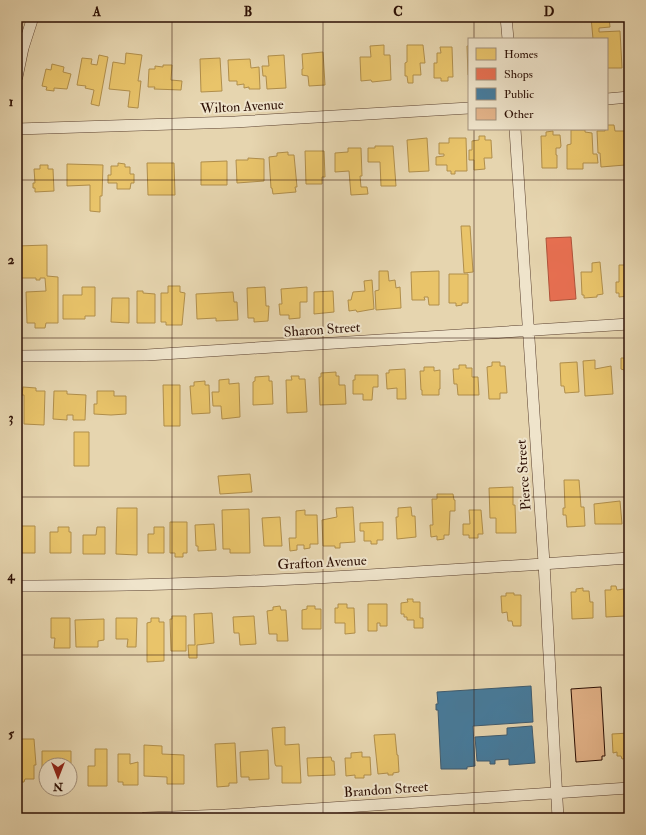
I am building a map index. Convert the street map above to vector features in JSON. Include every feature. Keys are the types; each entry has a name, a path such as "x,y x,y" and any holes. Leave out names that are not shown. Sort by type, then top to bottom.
{"street":[{"path":"17,77 33,17"},
{"path":"506,17 508,38"},
{"path":"608,99 629,97"},
{"name":"Wilton Avenue","path":"17,129 235,122 468,108"},
{"name":"Pierce Street","path":"515,130 544,564 558,818"},
{"name":"Sharon Street","path":"17,356 147,355 629,324"},
{"name":"Grafton Avenue","path":"17,586 84,586 248,581 629,558"},
{"name":"Brandon Street","path":"145,818 225,815 629,788"}],"building: Homes":[{"path":"591,17 609,17 610,27 599,28 599,32 620,31 622,68 608,68 608,38 593,38"},
{"path":"384,45 384,55 390,55 391,80 372,82 371,80 361,81 360,57 371,57 370,46"},
{"path":"407,45 423,45 425,63 420,63 421,75 413,75 413,83 408,83 407,76 405,76"},
{"path":"467,46 468,46 468,75"},
{"path":"440,47 452,47 453,77 448,77 448,81 441,81 441,78 434,78 434,63 437,63 437,53 441,53"},
{"path":"323,52 325,85 309,86 308,76 302,75 302,54"},
{"path":"126,53 142,55 138,81 141,81 138,108 128,107 130,91 109,89 113,62 125,64"},
{"path":"99,55 108,57 99,106 91,104 94,90 85,88 86,86 77,85 82,58 92,59 91,64 97,65"},
{"path":"284,55 286,88 267,89 266,76 263,76 262,66 269,66 268,56"},
{"path":"220,58 222,91 201,92 200,59"},
{"path":"250,59 251,68 259,67 260,89 249,89 249,87 244,88 244,84 237,85 237,81 229,81 228,60"},
{"path":"52,64 64,67 63,72 71,74 67,89 54,88 54,91 46,90 47,87 42,86 46,69 51,70"},
{"path":"163,65 172,65 171,80 182,81 181,90 154,89 155,87 148,87 149,69 155,69 155,66 163,67"},
{"path":"608,125 614,125 615,131 625,131 625,165 601,167 600,153 598,153 597,131 608,130"},
{"path":"571,130 585,130 585,132 592,133 593,154 597,154 598,163 583,163 583,169 567,169 567,145 571,144"},
{"path":"553,131 553,135 560,135 561,146 560,148 556,148 557,168 542,168 541,136 546,136 546,132"},
{"path":"479,136 485,136 485,140 491,140 492,158 484,158 485,169 474,170 474,160 469,160 469,150 472,150 472,141 479,140"},
{"path":"427,138 429,171 409,172 407,140"},
{"path":"449,138 466,138 467,171 455,171 455,174 451,174 451,171 447,171 447,165 436,165 436,157 444,156 444,154 439,154 439,143 449,143"},
{"path":"375,146 393,146 396,186 381,186 380,162 368,162 368,148 375,148"},
{"path":"348,148 361,148 361,187 367,187 368,194 351,195 349,171 335,172 335,153 348,152"},
{"path":"305,151 324,151 325,177 322,177 322,184 306,184"},
{"path":"288,152 288,155 294,155 297,187 295,187 296,192 273,194 271,188 269,157 277,156 277,153"},
{"path":"248,158 264,159 264,181 237,183 236,160 248,160"},
{"path":"227,161 227,185 201,185 201,162"},
{"path":"118,163 125,164 125,167 130,167 130,174 134,174 134,183 131,183 130,189 117,189 117,183 108,183 108,175 111,175 111,166 118,166"},
{"path":"147,163 174,163 175,195 148,195"},
{"path":"67,164 103,165 100,212 90,211 90,185 67,186"},
{"path":"40,165 48,165 48,169 53,169 54,191 35,192 35,188 33,188 33,183 35,183 34,169 40,169"},
{"path":"461,226 470,226 473,272 464,273"},
{"path":"47,245 47,276 58,277 58,323 46,323 45,328 35,328 35,323 27,323 26,292 46,291 45,278 36,280 36,278 17,278 17,246"},
{"path":"600,262 603,294 597,295 597,297 584,298 584,295 582,295 581,272 592,272 592,263"},
{"path":"619,265 629,265 629,296 619,297 619,293 616,293 616,282 619,282"},
{"path":"379,271 388,271 389,281 395,280 396,288 400,287 401,308 376,310 375,291 379,290"},
{"path":"439,271 439,305 429,305 428,297 424,297 425,300 412,300 411,272"},
{"path":"449,274 468,274 468,303 462,303 462,305 456,306 456,303 449,303"},
{"path":"372,280 374,309 357,312 356,310 349,311 348,300 351,300 353,292 365,291 364,281"},
{"path":"168,286 180,286 180,292 185,293 182,325 166,325 166,322 161,322 161,293 168,293"},
{"path":"82,287 95,287 95,316 85,316 85,319 63,319 63,295 82,295"},
{"path":"265,287 266,306 269,306 268,321 254,322 254,318 248,318 247,288"},
{"path":"307,287 307,302 300,302 300,318 289,319 289,315 280,315 279,304 282,304 281,289"},
{"path":"137,291 155,294 155,323 137,323"},
{"path":"333,291 334,312 314,314 314,292"},
{"path":"233,292 234,302 237,302 238,320 216,321 216,318 197,319 196,294"},
{"path":"112,298 129,298 129,323 111,322"},
{"path":"626,355 629,355 629,386 627,386 627,371 621,369 621,358 626,358"},
{"path":"595,360 595,369 611,366 613,394 585,396 583,361"},
{"path":"492,362 500,362 500,366 505,366 507,393 500,393 500,399 489,399 487,367 492,366"},
{"path":"577,362 579,392 565,393 564,386 561,386 560,363"},
{"path":"459,365 466,365 466,368 472,368 472,377 478,377 479,395 458,395 457,384 454,384 453,369 459,369"},
{"path":"424,367 434,367 434,371 440,370 439,395 422,395 420,371 424,371"},
{"path":"405,369 406,399 397,399 397,388 387,389 386,373 389,373 389,370"},
{"path":"336,372 336,376 339,376 339,385 345,385 346,404 320,405 319,377 321,377 321,373"},
{"path":"355,375 378,375 378,387 373,387 372,400 363,400 363,394 353,394 353,380 355,380"},
{"path":"269,376 269,381 272,381 273,404 253,405 253,382 255,381 255,377"},
{"path":"291,376 299,376 299,379 305,379 307,412 287,413 286,380 292,380"},
{"path":"229,379 229,384 239,383 240,417 222,419 221,406 213,406 212,392 219,392 219,380"},
{"path":"205,381 205,385 209,385 210,413 192,414 190,386 194,386 194,382"},
{"path":"163,385 180,385 180,426 164,426"},
{"path":"23,387 36,388 36,391 45,391 44,425 24,424 24,395 22,395"},
{"path":"54,391 67,391 67,394 86,395 85,420 73,420 73,415 67,415 67,420 53,419"},
{"path":"97,391 114,391 114,396 126,396 126,414 94,414 94,404 97,404"},
{"path":"74,432 89,432 89,466 74,466"},
{"path":"250,474 252,492 220,494 218,476"},
{"path":"564,480 579,480 581,507 584,507 585,526 567,527 566,515 563,515 563,508 565,508"},
{"path":"513,487 516,533 496,533 496,518 490,518 489,488"},
{"path":"437,494 453,494 455,500 455,511 450,511 449,535 444,535 444,539 437,540 437,536 431,537 430,525 433,525 432,499 437,499"},
{"path":"620,501 622,524 595,524 594,504"},
{"path":"353,507 355,542 340,543 340,548 335,548 335,546 323,546 322,520 337,517 336,508"},
{"path":"411,507 412,516 415,516 416,537 397,539 396,517 398,517 398,508"},
{"path":"117,508 137,508 137,555 116,554"},
{"path":"249,509 250,553 230,553 230,549 223,549 222,510"},
{"path":"305,510 305,515 317,515 318,544 310,544 310,548 304,549 304,545 297,545 297,550 290,551 289,538 296,538 296,511"},
{"path":"469,510 481,510 483,534 478,534 478,538 469,538 469,535 463,535 463,524 470,524"},
{"path":"280,517 282,546 264,546 262,518"},
{"path":"170,522 187,522 187,553 183,553 183,557 175,557 175,553 170,553"},
{"path":"383,522 383,540 377,540 377,544 371,544 371,541 364,541 364,531 360,531 360,523"},
{"path":"214,524 216,550 198,551 198,546 196,546 195,525"},
{"path":"17,526 35,526 35,553 17,553"},
{"path":"58,527 69,527 69,532 71,532 71,553 50,553 50,532 58,532"},
{"path":"97,527 105,527 105,554 83,554 83,535 96,535"},
{"path":"154,527 164,527 164,553 148,553 148,534 154,534"},
{"path":"611,586 616,586 617,590 624,589 625,616 606,617 605,590 611,590"},
{"path":"583,588 583,591 589,591 590,602 593,602 593,618 572,619 571,592 576,592 576,589"},
{"path":"506,593 521,595 521,626 513,626 512,621 508,621 507,612 502,613 501,596 506,596"},
{"path":"407,599 413,599 413,602 420,602 420,618 423,618 423,628 414,628 414,620 407,620 407,617 404,617 404,614 401,614 401,603 408,602"},
{"path":"338,604 347,604 347,608 354,608 355,633 345,634 345,623 335,623 335,608 338,608"},
{"path":"368,604 387,604 387,626 380,626 380,623 377,623 377,631 368,631"},
{"path":"280,606 281,610 286,610 288,641 277,641 277,634 269,634 267,611 273,610 273,607"},
{"path":"307,606 315,606 315,609 321,609 321,629 302,629 302,610 307,609"},
{"path":"212,613 214,643 197,645 197,658 189,658 188,645 195,645 194,614"},
{"path":"172,616 186,616 186,651 171,651 170,619 172,619"},
{"path":"254,616 256,644 240,645 239,633 234,633 233,617"},
{"path":"51,618 70,618 70,648 54,648 55,638 51,638"},
{"path":"116,618 137,618 136,647 127,647 128,639 116,639"},
{"path":"151,618 159,618 159,622 164,622 164,661 147,662 147,623 151,622"},
{"path":"104,619 104,640 98,641 98,647 76,647 75,620"},
{"path":"285,727 285,745 299,744 301,783 282,783 282,766 276,766 275,764 272,728"},
{"path":"629,733 629,756 622,759 621,756 617,756 617,752 613,753 612,734"},
{"path":"395,734 399,772 393,773 393,775 388,775 388,773 378,774 374,735"},
{"path":"17,739 34,739 36,765 34,765 34,779 25,779 24,782 17,782"},
{"path":"235,743 237,783 229,783 229,786 217,787 215,744"},
{"path":"144,745 162,746 162,754 184,755 184,784 167,784 167,777 144,776"},
{"path":"95,749 107,749 107,786 88,786 88,766 95,766"},
{"path":"268,750 269,779 249,780 249,777 241,777 240,752"},
{"path":"42,751 71,751 71,757 42,757"},
{"path":"362,752 362,757 370,757 371,775 364,775 364,778 355,778 355,775 346,776 345,758 351,758 351,753"},
{"path":"118,754 130,754 130,764 138,762 138,785 123,785 123,782 118,782"},
{"path":"331,757 332,761 334,761 335,775 308,776 307,758"}],"building: Shops":[{"path":"571,237 576,299 550,301 546,238"}],"building: Public":[{"path":"531,686 533,722 473,726 475,766 467,767 467,769 441,769 438,710 436,710 436,704 438,704 437,692"},
{"path":"532,726 535,763 509,765 509,759 495,760 495,764 490,764 490,761 477,761 475,737 507,735 507,728"}],"building: Other":[{"path":"601,687 605,756 602,756 602,760 576,762 571,689"}]}
